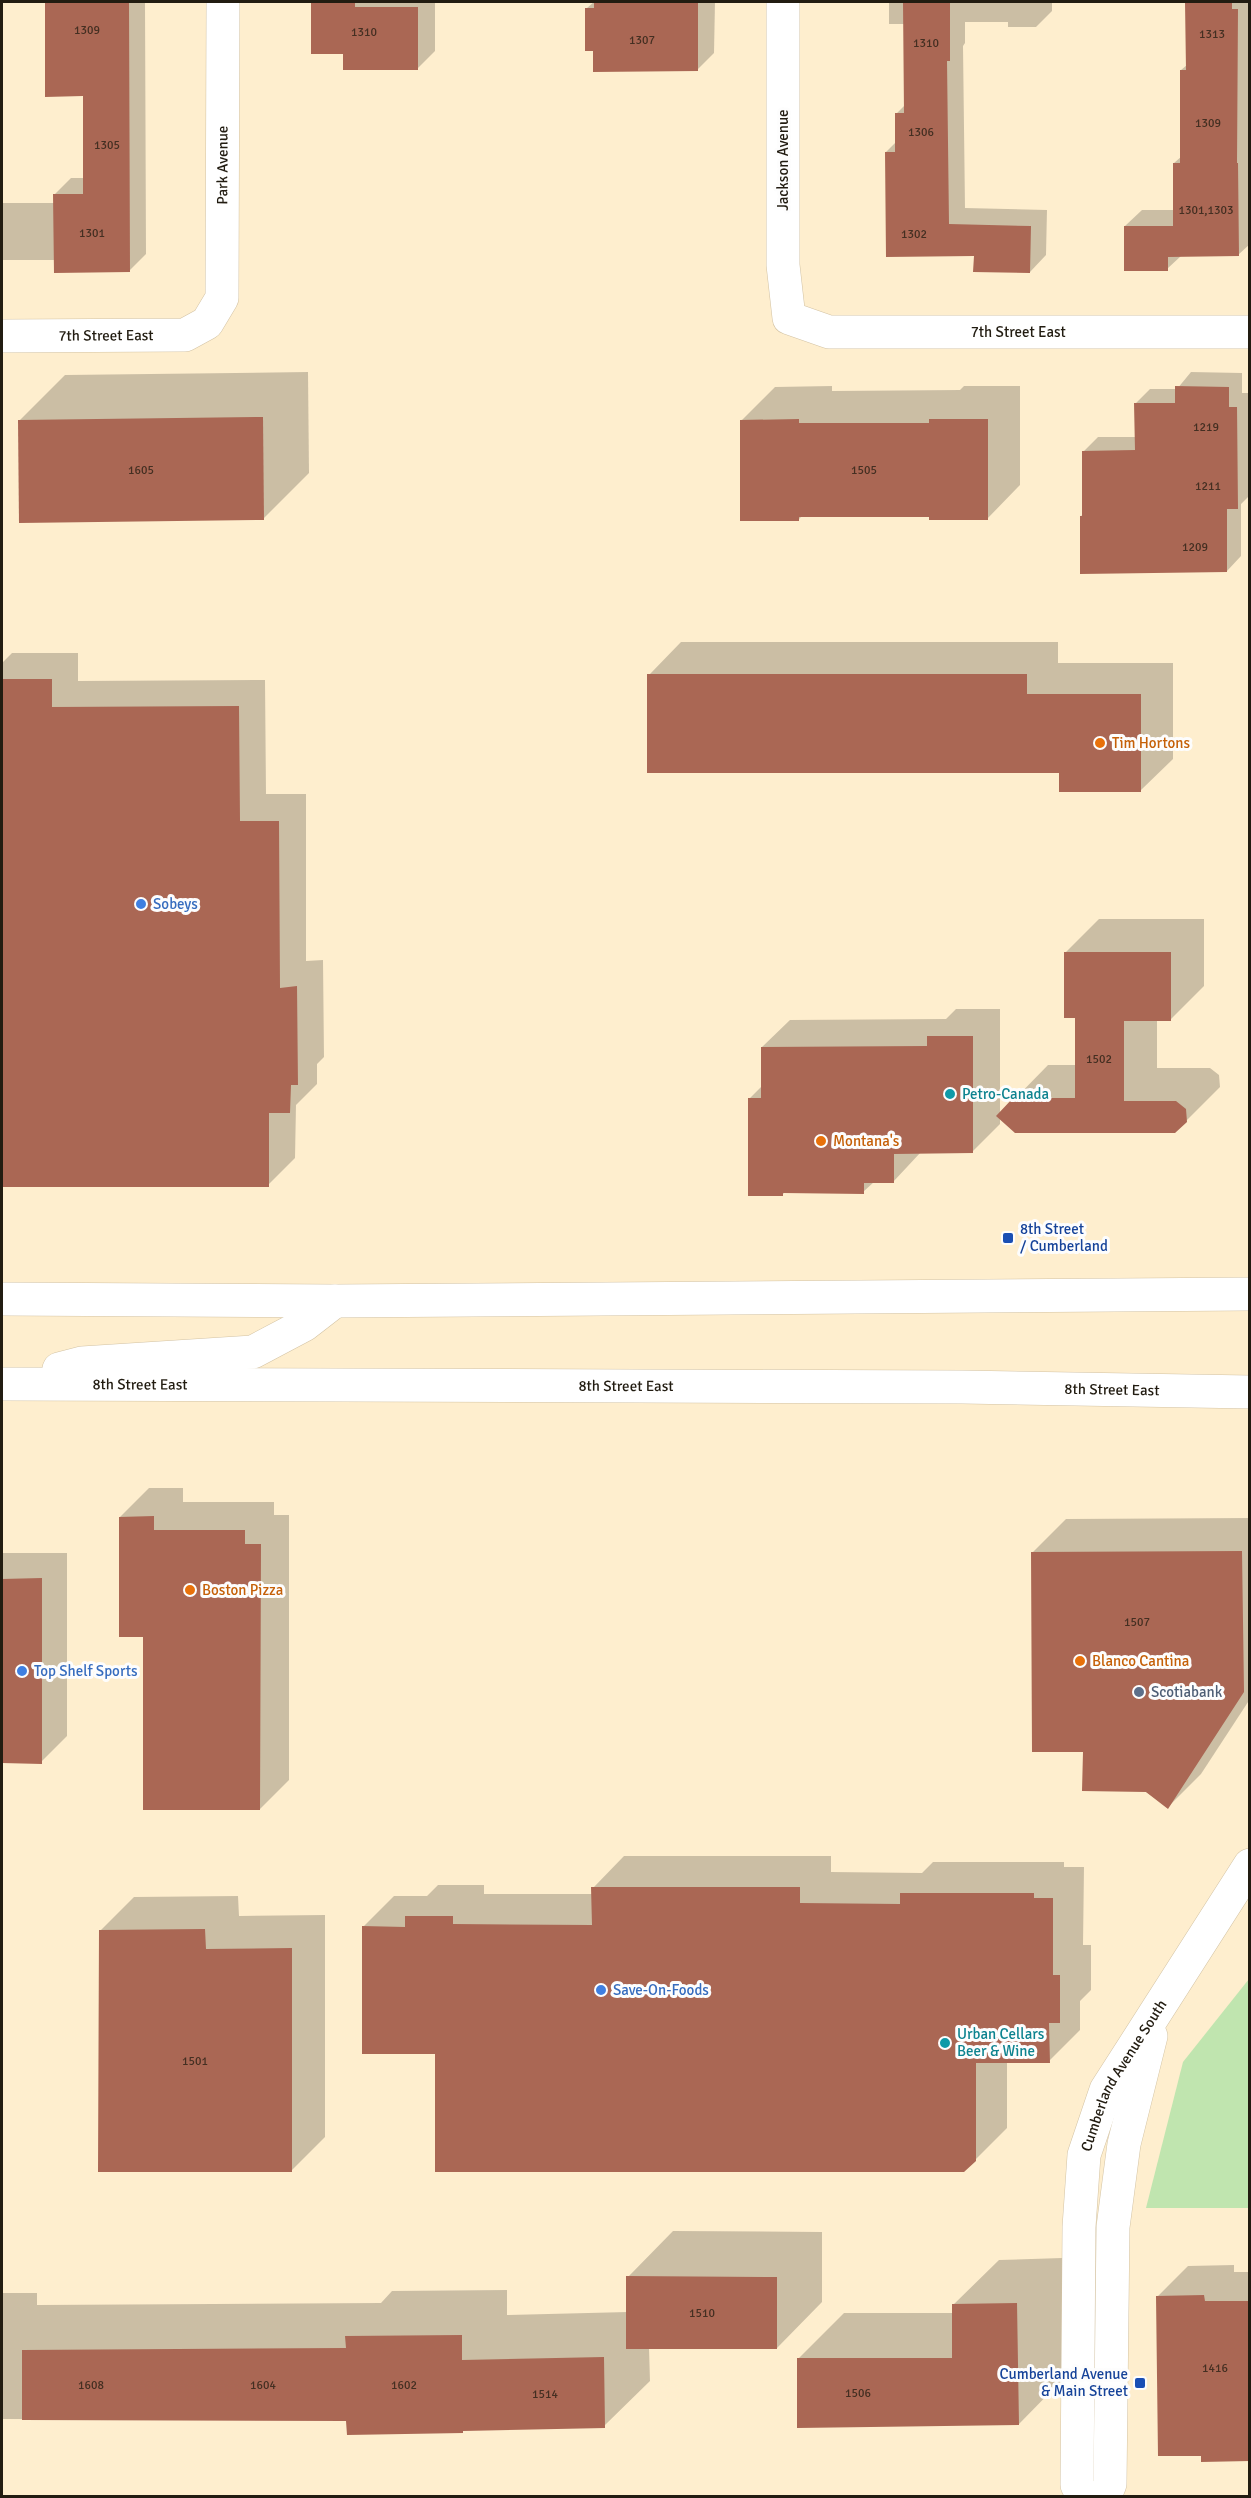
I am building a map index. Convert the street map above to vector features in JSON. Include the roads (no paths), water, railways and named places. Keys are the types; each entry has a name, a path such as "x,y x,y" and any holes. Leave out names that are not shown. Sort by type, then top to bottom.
{"main road":[{"name":"Park Avenue","path":"207,323 222,298 223,2"},
{"name":"Jackson Avenue","path":"783,2 783,265 789,318"},
{"name":"7th Street East","path":"789,318 829,332 1250,332"},
{"name":"7th Street East","path":"2,336 185,335 207,323"},
{"path":"2,1299 335,1301 1250,1294"},
{"path":"2,1384 82,1363 253,1352 304,1325 335,1301"},
{"name":"8th Street East","path":"2,1384 856,1386 1250,1392"},
{"path":"1158,2005 1250,1865"},
{"name":"Cumberland Avenue South","path":"1083,2496 1077,2485 1079,2226 1084,2155 1106,2090 1158,2005"},
{"name":"Cumberland Avenue South","path":"1106,2496 1110,2484 1113,2226 1124,2144 1158,2005"}],"place":[{"name":"Tim Hortons","path":"1100,743"},
{"name":"Sobeys","path":"141,904"},
{"name":"Petro-Canada","path":"950,1094"},
{"name":"Montana's","path":"821,1141"},
{"name":"8th Street / Cumberland","path":"1008,1238"},
{"name":"Boston Pizza","path":"190,1590"},
{"name":"Blanco Cantina","path":"1080,1661"},
{"name":"Top Shelf Sports","path":"22,1671"},
{"name":"Scotiabank","path":"1139,1692"},
{"name":"Save-On-Foods","path":"601,1990"},
{"name":"Urban Cellars Beer & Wine","path":"945,2043"},
{"name":"Cumberland Avenue & Main Street","path":"1140,2383"}]}
